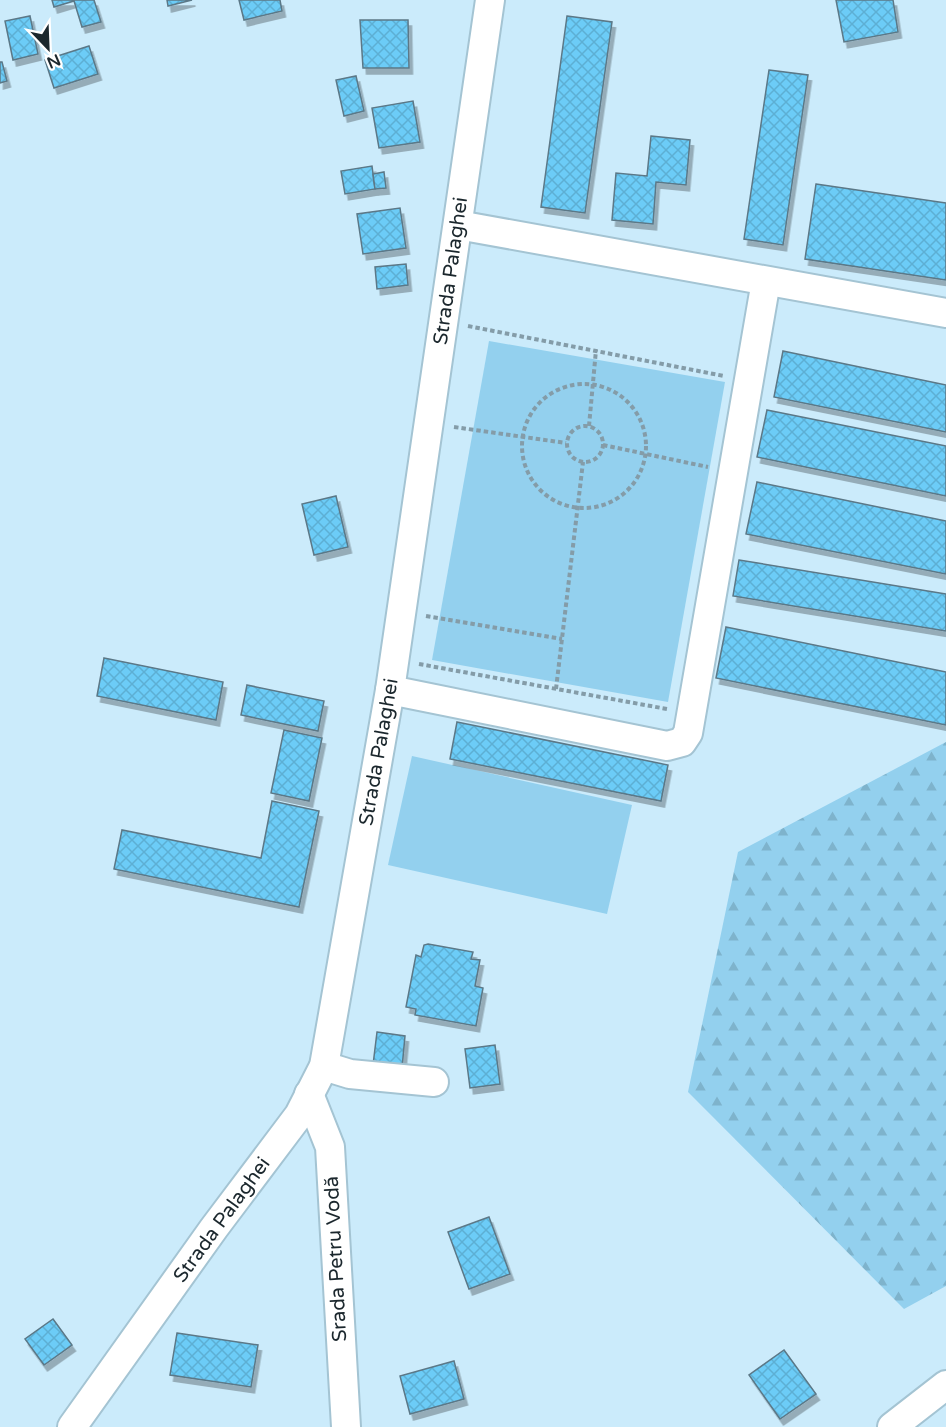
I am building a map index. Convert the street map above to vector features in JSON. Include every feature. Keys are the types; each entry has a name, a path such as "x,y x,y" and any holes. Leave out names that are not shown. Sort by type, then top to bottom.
{"street":[{"name":"Strada Palaghei","path":"72,1427 214,1228 299,1115 324,1066 395,659 490,0"},
{"path":"458,225 946,313"},
{"path":"390,690 667,746 682,742 688,733 766,281"},
{"path":"324,1066 350,1074 434,1082"},
{"name":"Srada Petru Vodă","path":"309,1094 330,1147 346,1427"},
{"path":"892,1427 946,1385"}],"path":[{"path":"444,321 725,374 723,386"},
{"path":"589,426 595,384 596,350"},
{"path":"575,384 595,384 613,391 629,403 641,419 646,438 645,454 638,477 626,492 610,502 592,507 578,507 555,501 540,489 528,474 522,456 522,437 528,418 540,402 556,390 575,384"},
{"path":"429,423 566,443"},
{"path":"589,426 599,433 603,445 599,456 584,462 573,458 566,443 571,431 589,426"},
{"path":"603,445 709,467"},
{"path":"707,478 711,455"},
{"path":"556,689 584,462"},
{"path":"401,612 562,639"},
{"path":"395,659 667,709 669,698"}],"green space":[{"path":"489,341 725,382 668,702 432,660"},
{"path":"946,742 946,1286 904,1309 688,1092 738,852"},
{"path":"412,756 632,805 607,914 388,865"}],"building":[{"path":"52,0 94,0 101,22 82,27 74,1 54,7"},
{"path":"167,0 192,0 168,6"},
{"path":"239,0 280,0 282,11 244,20"},
{"path":"836,0 893,0 898,32 844,42"},
{"path":"30,16 38,54 13,60 5,21"},
{"path":"567,16 612,22 585,213 541,207"},
{"path":"360,20 408,20 409,68 363,68"},
{"path":"89,46 98,74 54,88 45,60"},
{"path":"0,62 2,62 7,81 0,83"},
{"path":"769,70 808,75 783,245 744,239"},
{"path":"356,76 364,111 344,116 336,80"},
{"path":"413,101 420,142 379,148 372,108"},
{"path":"651,136 690,140 686,185 656,182 653,224 612,220 616,173 647,176"},
{"path":"372,166 375,189 345,194 341,171"},
{"path":"384,172 386,188 375,189 373,174"},
{"path":"816,184 946,203 946,280 805,259"},
{"path":"400,208 406,248 363,254 357,214"},
{"path":"406,264 408,285 377,289 375,267"},
{"path":"783,351 946,385 946,432 774,397"},
{"path":"767,410 946,446 946,496 757,457"},
{"path":"757,482 946,521 946,574 746,534"},
{"path":"336,496 348,547 314,555 302,504"},
{"path":"739,560 946,594 946,631 733,596"},
{"path":"726,627 946,672 946,725 716,678"},
{"path":"104,658 223,682 216,720 97,696"},
{"path":"247,685 324,701 318,731 241,715"},
{"path":"457,722 668,765 661,801 450,759"},
{"path":"284,730 322,738 309,801 271,793"},
{"path":"272,801 319,811 299,907 114,869 122,830 261,858"},
{"path":"424,945 473,952 471,959 480,960 475,986 483,988 476,1026 415,1015 416,1009 406,1007 416,955 421,957"},
{"path":"377,1032 405,1036 402,1068 373,1065"},
{"path":"495,1045 500,1084 470,1088 465,1049"},
{"path":"489,1217 510,1274 469,1289 448,1232"},
{"path":"53,1319 72,1345 44,1365 25,1339"},
{"path":"177,1333 258,1345 251,1387 170,1375"},
{"path":"784,1350 816,1394 780,1419 749,1375"},
{"path":"454,1361 464,1399 410,1414 400,1376"}]}
